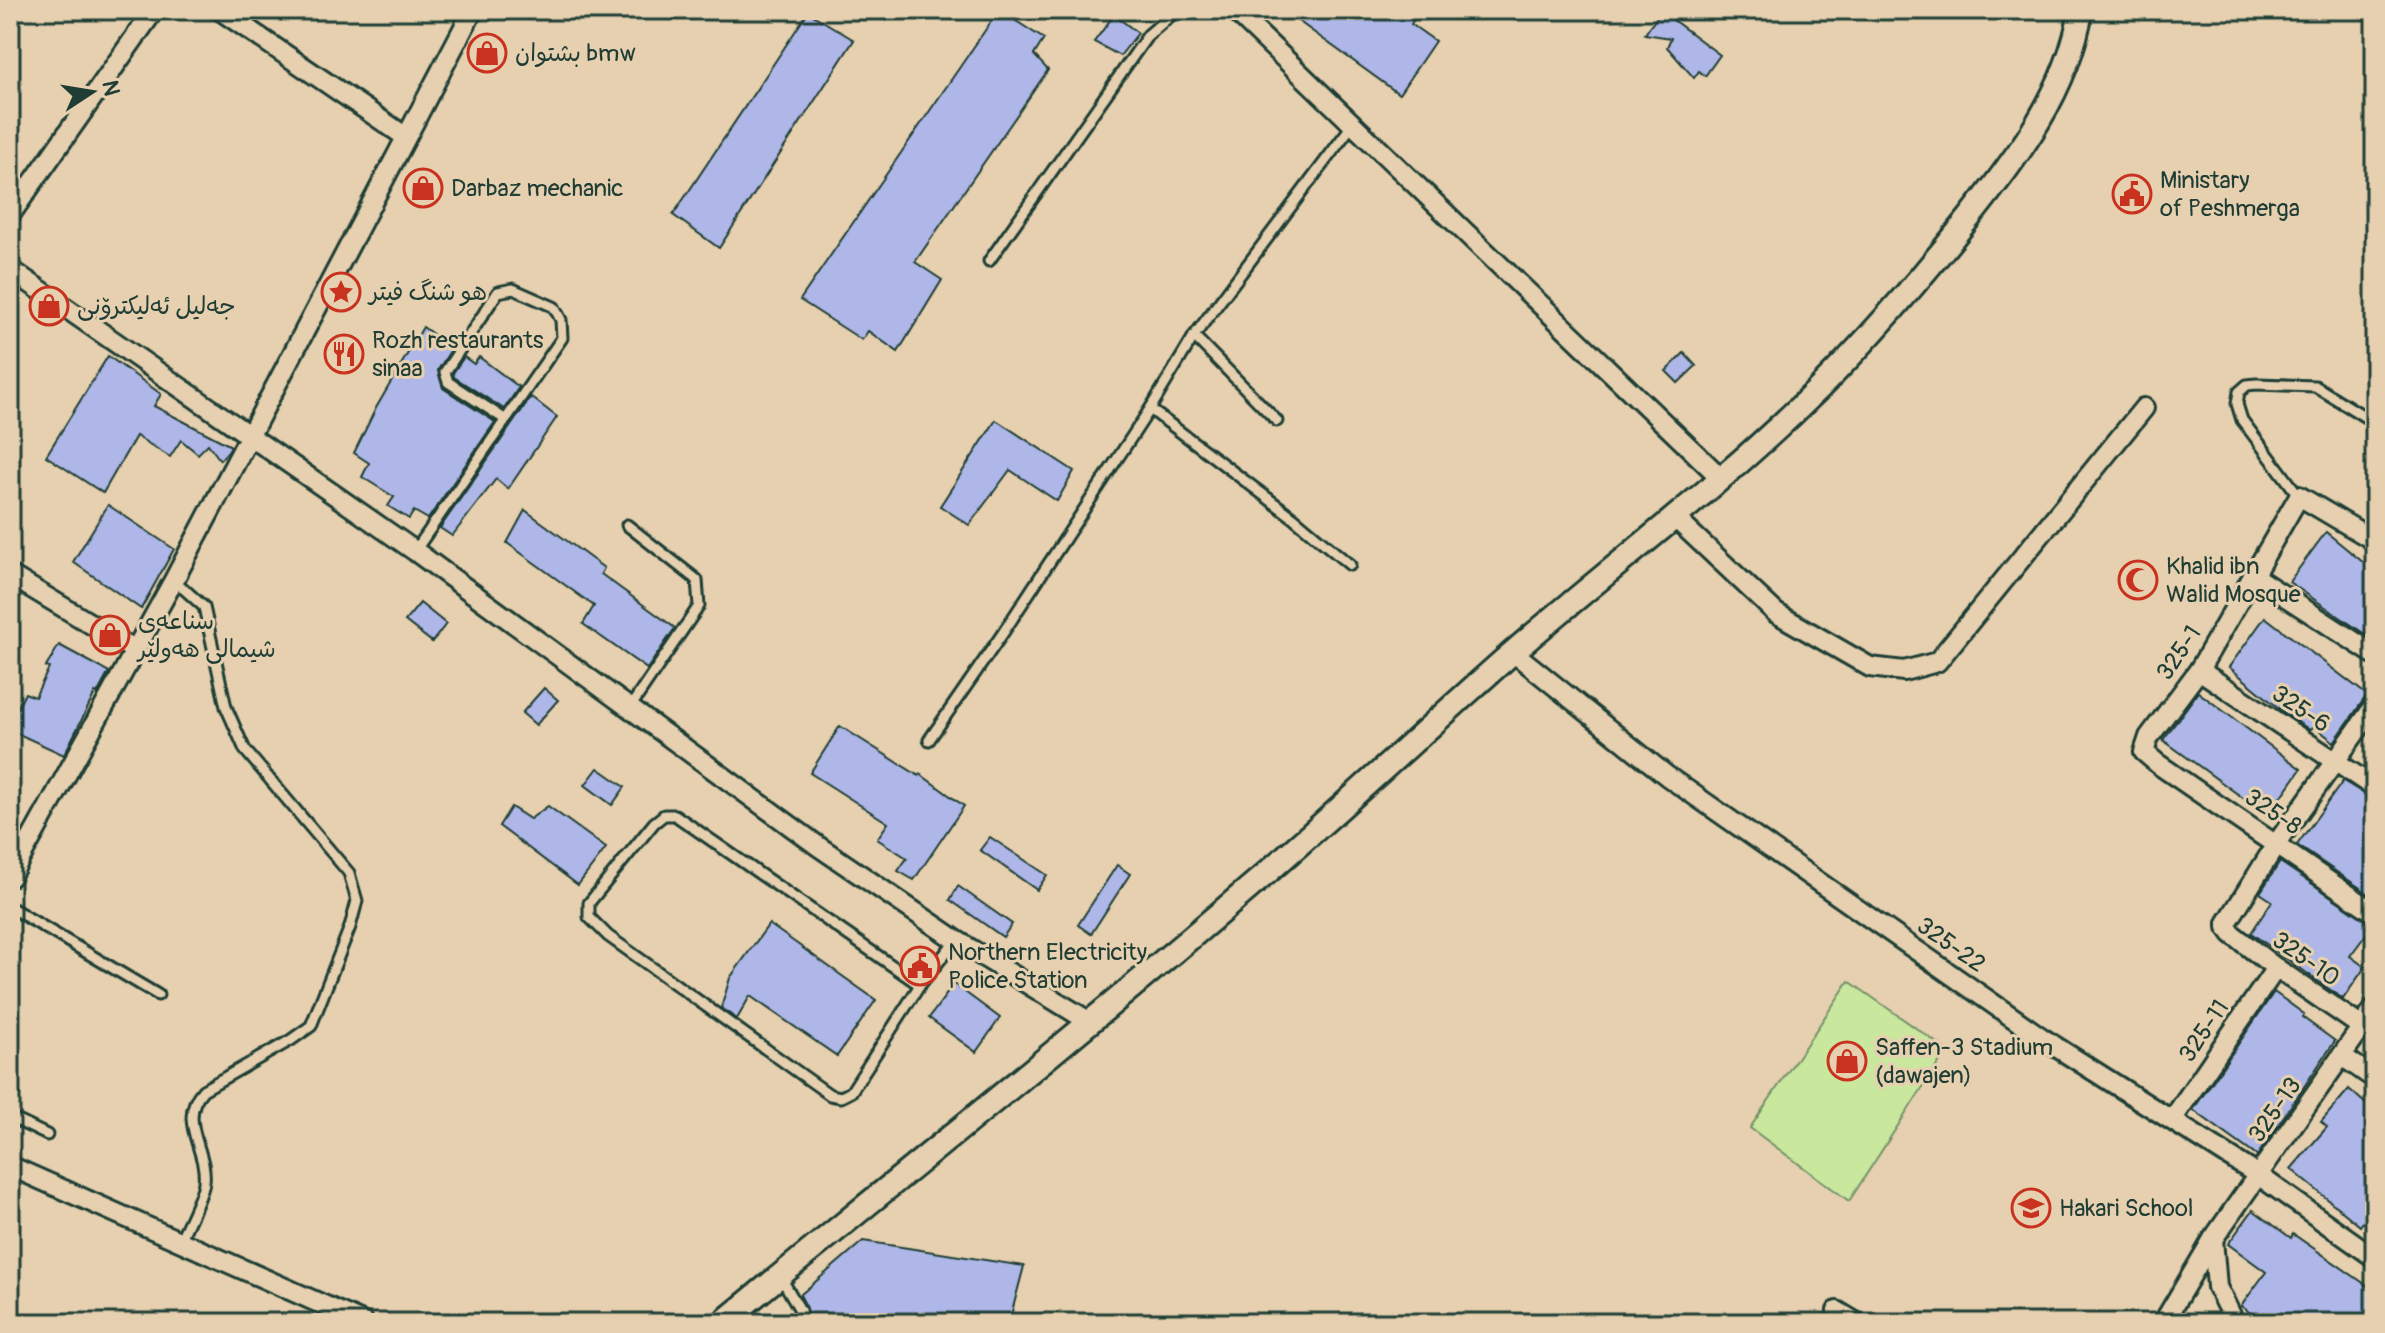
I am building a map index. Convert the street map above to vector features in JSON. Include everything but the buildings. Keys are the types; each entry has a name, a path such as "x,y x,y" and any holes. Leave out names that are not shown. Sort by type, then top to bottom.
{"street":[{"path":"10,215 154,10"},
{"path":"220,10 406,137"},
{"path":"10,877 174,580 473,10"},
{"path":"1234,10 1721,478"},
{"path":"722,1323 1090,1022 1299,845 1513,652 1721,478 1793,413 1843,364 1907,292 1981,203 2018,152 2052,98 2072,48 2081,10"},
{"path":"10,269 415,551 628,710 818,846 956,940 1090,1022"},
{"path":"1674,517 1776,613 1870,667 1904,671 1937,662 2144,408"},
{"path":"2299,496 2375,541"},
{"name":"325-1","path":"2144,752 2149,737 2199,670 2299,496"},
{"path":"10,575 134,650"},
{"path":"2255,577 2375,655"},
{"name":"325-22","path":"1513,652 1667,776 2042,1038 2258,1175 2375,1258"},
{"name":"325-6","path":"2199,670 2375,788"},
{"path":"2277,843 2375,705"},
{"name":"325-8","path":"2144,752 2375,913"},
{"name":"325-10","path":"2277,843 2227,927 2276,968 2362,1027"},
{"name":"325-11","path":"2172,1120 2276,968"},
{"name":"325-13","path":"2163,1323 2213,1239 2375,1008"},
{"path":"2342,1056 2375,1079"},
{"path":"10,1166 364,1323"},
{"path":"2213,1239 2217,1287 2235,1323"},
{"path":"1837,1311 1857,1323"}],"lane":[{"path":"989,261 1148,35 1177,10"},
{"path":"929,740 1150,409 1194,336 1353,124"},
{"path":"415,551 506,420 562,338 561,320 554,307 513,289 498,292 445,372 448,382 506,420"},
{"path":"1194,336 1277,421"},
{"path":"2299,496 2242,420 2237,404 2239,392 2247,385 2257,384 2315,386 2375,423"},
{"path":"1150,409 1294,518 1350,565"},
{"path":"627,525 697,580 699,606 628,710"},
{"path":"174,580 204,607 226,707 245,750 349,873 357,901 350,927 311,1026 203,1090 194,1101 192,1119 204,1182 180,1241"},
{"path":"920,985 675,815 664,815 654,823 589,903 589,917 608,936 830,1095 841,1097 851,1092 920,985 956,940"},
{"path":"10,907 158,995"},
{"path":"10,1117 47,1135"},
{"path":"780,1276 800,1310 802,1323"}],"green space":[{"path":"1849,981 1947,1050 1849,1201 1750,1128"}],"place":[{"name":"بشتوان bmw","path":"487,53"},
{"name":"Darbaz mechanic","path":"423,188"},
{"name":"Ministary of Peshmerga","path":"2132,194"},
{"name":"هو شنگ فيتر","path":"341,292"},
{"name":"جەلیل ئەلیکترۆنی","path":"49,306"},
{"name":"Rozh restaurants sinaa","path":"344,354"},
{"name":"Khalid ibn Walid Mosque","path":"2138,580"},
{"name":"سناعەی شیمالی هەولێر","path":"110,635"},
{"name":"Northern Electricity Police Station","path":"920,966"},
{"name":"Saffen-3 Stadium (dawajen)","path":"1847,1061"},
{"name":"Hakari School","path":"2031,1208"}]}
